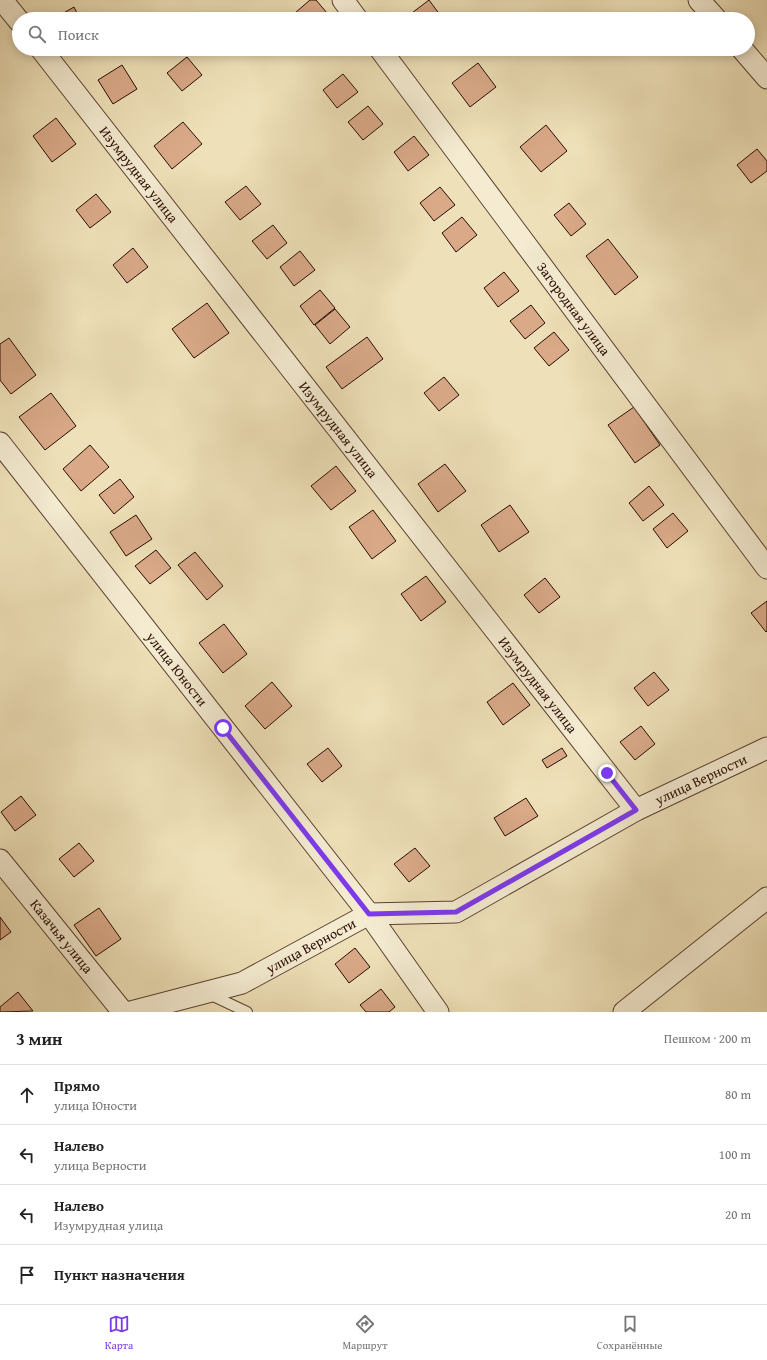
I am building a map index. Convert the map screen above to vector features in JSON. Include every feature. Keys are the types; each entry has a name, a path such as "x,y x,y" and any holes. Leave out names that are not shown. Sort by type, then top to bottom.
{"street":[{"path":"2,0 12,12"},
{"path":"343,0 352,12"},
{"path":"699,0 710,12"},
{"name":"Изумрудная улица","path":"46,56 636,810"},
{"name":"Загородная улица","path":"385,56 767,568"},
{"path":"748,56 767,78"},
{"name":"улица Юности","path":"0,443 369,914 438,1012"},
{"name":"улица Верности","path":"131,1012 242,983 369,914 456,912 636,810 767,748"},
{"name":"Казачья улица","path":"0,860 123,1012"},
{"path":"624,1012 767,898"}],"lane":[{"path":"205,992 247,1012"}],"building":[{"path":"310,0 316,0 326,12 296,12"},
{"path":"429,0 438,12 413,12"},
{"path":"74,7 76,12 65,12"},
{"path":"187,57 202,75 182,91 167,73"},
{"path":"478,63 496,87 470,107 452,83"},
{"path":"122,65 137,89 113,104 98,80"},
{"path":"343,74 358,92 337,108 323,90"},
{"path":"368,106 383,124 363,140 348,122"},
{"path":"56,118 76,144 52,162 33,136"},
{"path":"183,122 202,144 172,169 154,146"},
{"path":"546,125 567,151 541,172 520,147"},
{"path":"414,136 429,155 408,171 394,152"},
{"path":"757,149 767,161 767,171 751,183 737,165"},
{"path":"246,186 261,204 240,220 225,202"},
{"path":"440,187 455,205 434,221 420,203"},
{"path":"96,194 111,212 90,228 76,210"},
{"path":"569,203 586,224 571,236 554,215"},
{"path":"462,217 477,235 456,252 442,233"},
{"path":"273,225 287,243 267,259 252,241"},
{"path":"608,239 638,277 615,295 586,256"},
{"path":"133,248 148,267 127,283 113,265"},
{"path":"300,251 315,270 294,286 280,267"},
{"path":"504,272 519,291 498,307 484,288"},
{"path":"320,290 335,308 314,325 300,306"},
{"path":"207,303 229,333 194,358 172,329"},
{"path":"531,305 545,323 525,339 510,321"},
{"path":"335,309 350,327 330,344 315,325"},
{"path":"554,332 569,350 549,366 534,348"},
{"path":"367,337 383,359 342,389 326,367"},
{"path":"9,338 36,375 11,394 0,380 0,344"},
{"path":"444,377 459,395 439,411 424,393"},
{"path":"51,393 76,426 45,450 19,417"},
{"path":"634,407 660,445 635,463 608,425"},
{"path":"90,445 109,467 81,491 63,469"},
{"path":"445,464 466,491 438,512 418,484"},
{"path":"336,466 356,491 331,510 311,486"},
{"path":"120,479 134,497 114,514 99,495"},
{"path":"649,486 664,505 643,521 629,503"},
{"path":"510,505 529,532 499,552 481,525"},
{"path":"373,510 396,541 372,559 349,527"},
{"path":"673,513 688,531 667,548 653,529"},
{"path":"136,515 152,539 126,556 110,532"},
{"path":"156,550 171,568 150,584 135,566"},
{"path":"195,552 223,586 207,600 178,565"},
{"path":"426,576 446,602 421,621 401,594"},
{"path":"545,578 560,597 539,613 524,595"},
{"path":"767,601 767,631 766,632 751,613"},
{"path":"224,624 247,654 223,673 199,643"},
{"path":"654,672 669,690 648,706 634,688"},
{"path":"272,682 292,706 265,729 245,706"},
{"path":"513,683 530,705 503,725 487,702"},
{"path":"641,726 655,744 635,760 620,742"},
{"path":"328,748 342,766 322,782 307,764"},
{"path":"562,748 567,756 547,768 542,760"},
{"path":"21,796 36,815 15,831 1,812"},
{"path":"526,798 538,816 505,836 494,818"},
{"path":"79,843 94,861 74,877 59,859"},
{"path":"415,848 430,866 409,882 394,864"},
{"path":"99,908 121,939 96,956 74,925"},
{"path":"0,917 11,932 0,940"},
{"path":"355,948 370,967 349,983 335,964"},
{"path":"381,989 395,1007 389,1012 366,1012 360,1005"},
{"path":"18,992 33,1011 0,1012 0,1007"}],"route":[{"path":"223,728 369,914 456,912 636,810 607,773"}]}
